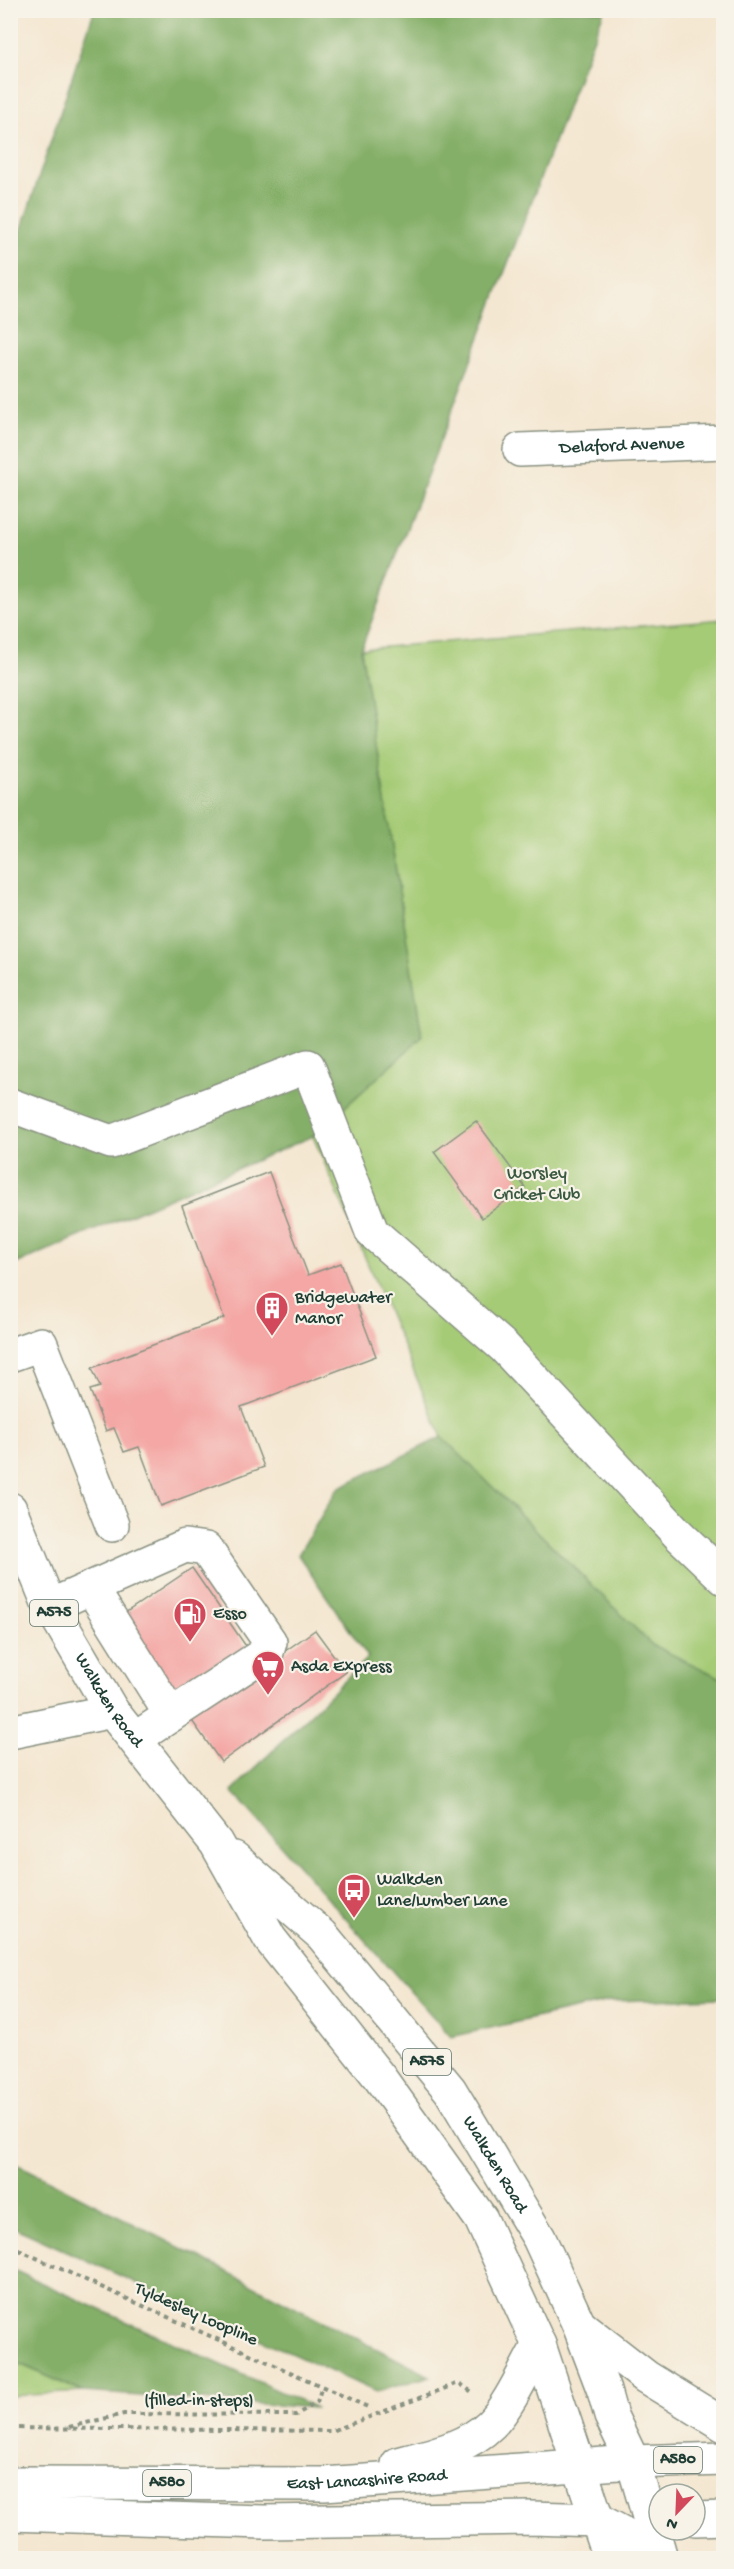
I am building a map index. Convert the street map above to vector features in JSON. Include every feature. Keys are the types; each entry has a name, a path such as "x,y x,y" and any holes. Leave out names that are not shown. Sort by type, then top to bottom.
{"main road":[{"name":"Delaford Avenue","path":"520,450 723,442"},
{"path":"10,1106 111,1142 308,1066 372,1232 504,1347 678,1534 723,1578"},
{"path":"10,1355 41,1344 112,1525"},
{"name":"Walkden Road","path":"10,1509 50,1606 112,1711 216,1843 270,1939 380,2078 480,2219 539,2345 610,2559"},
{"path":"50,1606 185,1546 206,1549 270,1642 267,1652 135,1739"},
{"path":"92,1588 171,1715"},
{"path":"10,1732 112,1711"},
{"name":"Walkden Road","path":"216,1843 322,1935 450,2090 539,2238 579,2325 611,2416 647,2498"},
{"path":"579,2325 646,2377 723,2425"},
{"path":"324,2484 440,2453 490,2425 502,2410 539,2345"},
{"name":"East Lancashire Road","path":"10,2483 324,2484 633,2462 723,2459"},
{"path":"578,2467 596,2495 622,2513 647,2518"},
{"path":"10,2514 264,2522 531,2518 598,2520 637,2541 659,2559"},
{"path":"707,2518 723,2518"},
{"name":"Walkden Road","path":"657,2542 659,2559"}],"path":[{"name":"Tyldesley Loopline","path":"10,2246 370,2408"},
{"path":"10,2428 332,2431 459,2383"},
{"name":"(filled-in-steps)","path":"62,2429 124,2414 296,2415 316,2402 322,2386"}],"green space":[{"path":"94,11 604,11 361,649 422,1037 313,1136 11,1266 11,239 18,240"},
{"name":"Worsley Cricket Club","path":"723,619 723,1679 652,1645 442,1437 313,1136 422,1037 361,649"},
{"path":"442,1437 652,1645 723,1679 723,1998 609,2001 451,2037 232,1791 368,1657 298,1555 338,1488"},
{"path":"11,2162 430,2376 376,2392 11,2226"},
{"path":"11,2269 316,2408 83,2392 11,2360"},
{"path":"11,2360 83,2392 11,2396"}],"building":[{"path":"476,1121 525,1187 482,1218 434,1152"},
{"name":"Bridgewater Manor","path":"269,1172 308,1275 341,1263 376,1356 241,1407 264,1467 161,1506 139,1447 124,1452 114,1428 106,1431 90,1390 100,1387 92,1368 224,1318 182,1206"},
{"path":"192,1568 261,1668 315,1630 346,1672 221,1762 119,1617"}],"place":[{"name":"Bridgewater Manor","path":"272,1337"},
{"name":"Esso","path":"190,1643"},
{"name":"Asda Express","path":"268,1696"},
{"name":"Walkden Lane/Lumber Lane","path":"354,1919"}]}
